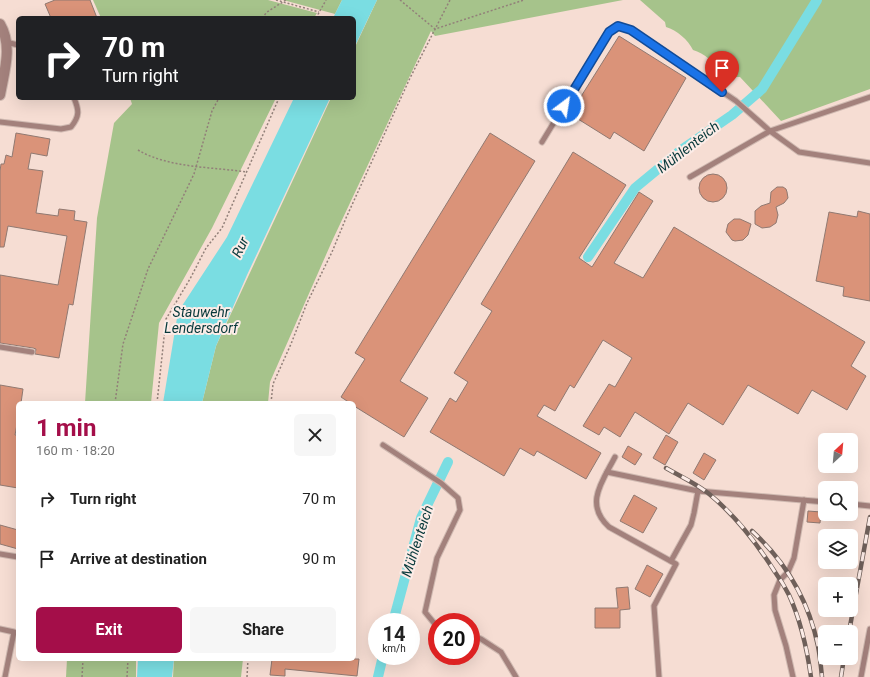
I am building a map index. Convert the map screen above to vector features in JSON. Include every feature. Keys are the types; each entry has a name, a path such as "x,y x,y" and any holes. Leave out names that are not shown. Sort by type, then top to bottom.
{"street":[{"path":"0,24 6,42 7,56 0,95"}],"lane":[{"path":"542,142 609,32 618,26 631,30 736,101 770,131 799,152 870,163"},
{"path":"6,42 16,45"},
{"path":"690,177 770,131 870,97"},
{"path":"0,122 61,129 71,127 76,121 79,111 75,100"},
{"path":"0,347 32,352"},
{"path":"383,445 441,483 458,498 460,510 437,558 425,612 428,616"},
{"path":"615,456 597,495 596,508 601,520 609,527 676,564 654,606 659,677"},
{"path":"607,472 698,491 818,501"},
{"path":"671,561 691,525 698,491"},
{"path":"794,677 775,610 774,595 780,580 788,572 794,558 804,500"},
{"path":"858,505 870,506"},
{"path":"0,554 16,557"},
{"path":"0,629 14,632 5,677"},
{"path":"861,677 870,629"},
{"path":"480,639 501,652 516,677"}],"path":[{"path":"276,0 319,12"},
{"path":"263,16 266,12 286,0"},
{"path":"317,16 326,0"},
{"path":"400,0 435,29"},
{"path":"271,401 273,384 307,303 332,252 407,85 450,0"},
{"path":"435,29 524,0"},
{"path":"115,401 123,344 148,269 194,174 212,111 218,100"},
{"path":"157,401 166,319 190,279 206,248 222,228 278,100"},
{"path":"138,150 145,154 171,162 246,172"},
{"path":"82,677 83,661"},
{"path":"127,677 128,661"},
{"path":"247,677 248,661"}],"green space":[{"path":"93,0 268,0 317,13 315,16 100,16"},
{"path":"283,0 342,0 335,14"},
{"path":"377,0 623,0 435,36 431,31 333,239 270,382 268,401 202,401 216,346 330,100 356,100 356,45"},
{"path":"640,0 870,0 870,89 781,121 740,77 729,77 720,74 716,66 709,59 701,53 693,50 685,39 678,33 666,27 665,22"},
{"path":"131,100 275,100 212,228 159,323 151,401 85,401 97,218 114,123 132,104"},
{"path":"67,661 136,661 136,677 66,677"},
{"path":"174,661 243,661 241,677 173,677"}],"water":[{"path":"342,0 377,0 356,44 356,16 334,16"},
{"name":"Stauwehr Lendersdorf","path":"293,100 329,100 247,275 216,346 202,401 163,401 178,312 227,237"},
{"path":"138,661 174,661 172,677 137,677"}],"building":[{"path":"55,0 90,0 96,16 50,16 45,4"},
{"path":"619,36 686,78 644,151 614,132 610,139 570,114"},
{"path":"16,133 50,139 47,156 31,153 28,169 43,171 36,213 58,216 59,209 75,211 74,220 87,222 73,305 69,304 59,358 35,354 36,349 33,348 0,343 0,275 58,285 67,236 8,226 4,247 0,247 0,171 1,164 4,164 6,155 12,157"},
{"path":"490,133 535,161 400,381 428,398 404,437 356,407 356,401 347,401 341,397 365,359 355,353"},
{"path":"573,152 626,185 579,258 592,267 639,192 653,201 614,263 643,278 674,227 865,342 851,366 866,376 847,410 812,390 798,414 748,385 723,425 688,403 669,434 635,412 620,437 604,427 599,435 583,426 609,384 615,387 632,358 603,340 574,388 570,385 555,411 544,405 537,416 601,453 586,479 537,451 534,456 520,448 504,476 430,432 450,398 456,402 468,382 454,373 492,311 481,304"},
{"path":"713,174 723,178 727,188 723,198 713,202 703,198 699,188 703,178"},
{"path":"777,187 783,187 786,189 788,198 784,203 776,207 778,215 776,223 770,227 762,228 755,224 755,211 761,206 770,203 771,192"},
{"path":"858,211 870,214 870,301 843,296 844,287 816,281 829,212 857,217"},
{"path":"734,219 740,219 751,224 748,235 743,240 732,240 726,232 728,224"},
{"path":"0,385 23,389 21,401 16,401 16,488 0,485"},
{"path":"666,435 678,442 665,465 653,458"},
{"path":"628,446 642,454 635,465 622,457"},
{"path":"704,453 716,460 704,480 693,473"},
{"path":"634,495 657,508 643,533 620,521"},
{"path":"808,511 818,512 818,521 820,521 820,523 807,522"},
{"path":"0,525 16,529 16,548 0,544"},
{"path":"647,565 663,574 650,597 635,589"},
{"path":"628,587 630,609 620,610 620,628 595,628 595,608 618,608 616,588"},
{"path":"356,659 359,659 357,676 285,669 285,676 270,675 272,661 356,661"}],"waterway":[{"name":"Mühlenteich","path":"588,257 635,188 681,150 732,115 762,89 817,0"},
{"name":"Mühlenteich","path":"395,613 421,518 448,462"},
{"name":"Mühlenteich","path":"378,677 381,665"}],"railway":[{"path":"666,468 698,486 718,501 736,520 760,550 789,595 803,635 811,677"},
{"path":"850,625 870,517"},
{"path":"752,531 785,569 802,598 814,630 819,650 822,677"},
{"path":"841,677 843,665"}],"route":[{"path":"564,106 609,32 618,26 631,30 722,92"}],"water label":[{"name":"Rur","path":"240,247"}]}
